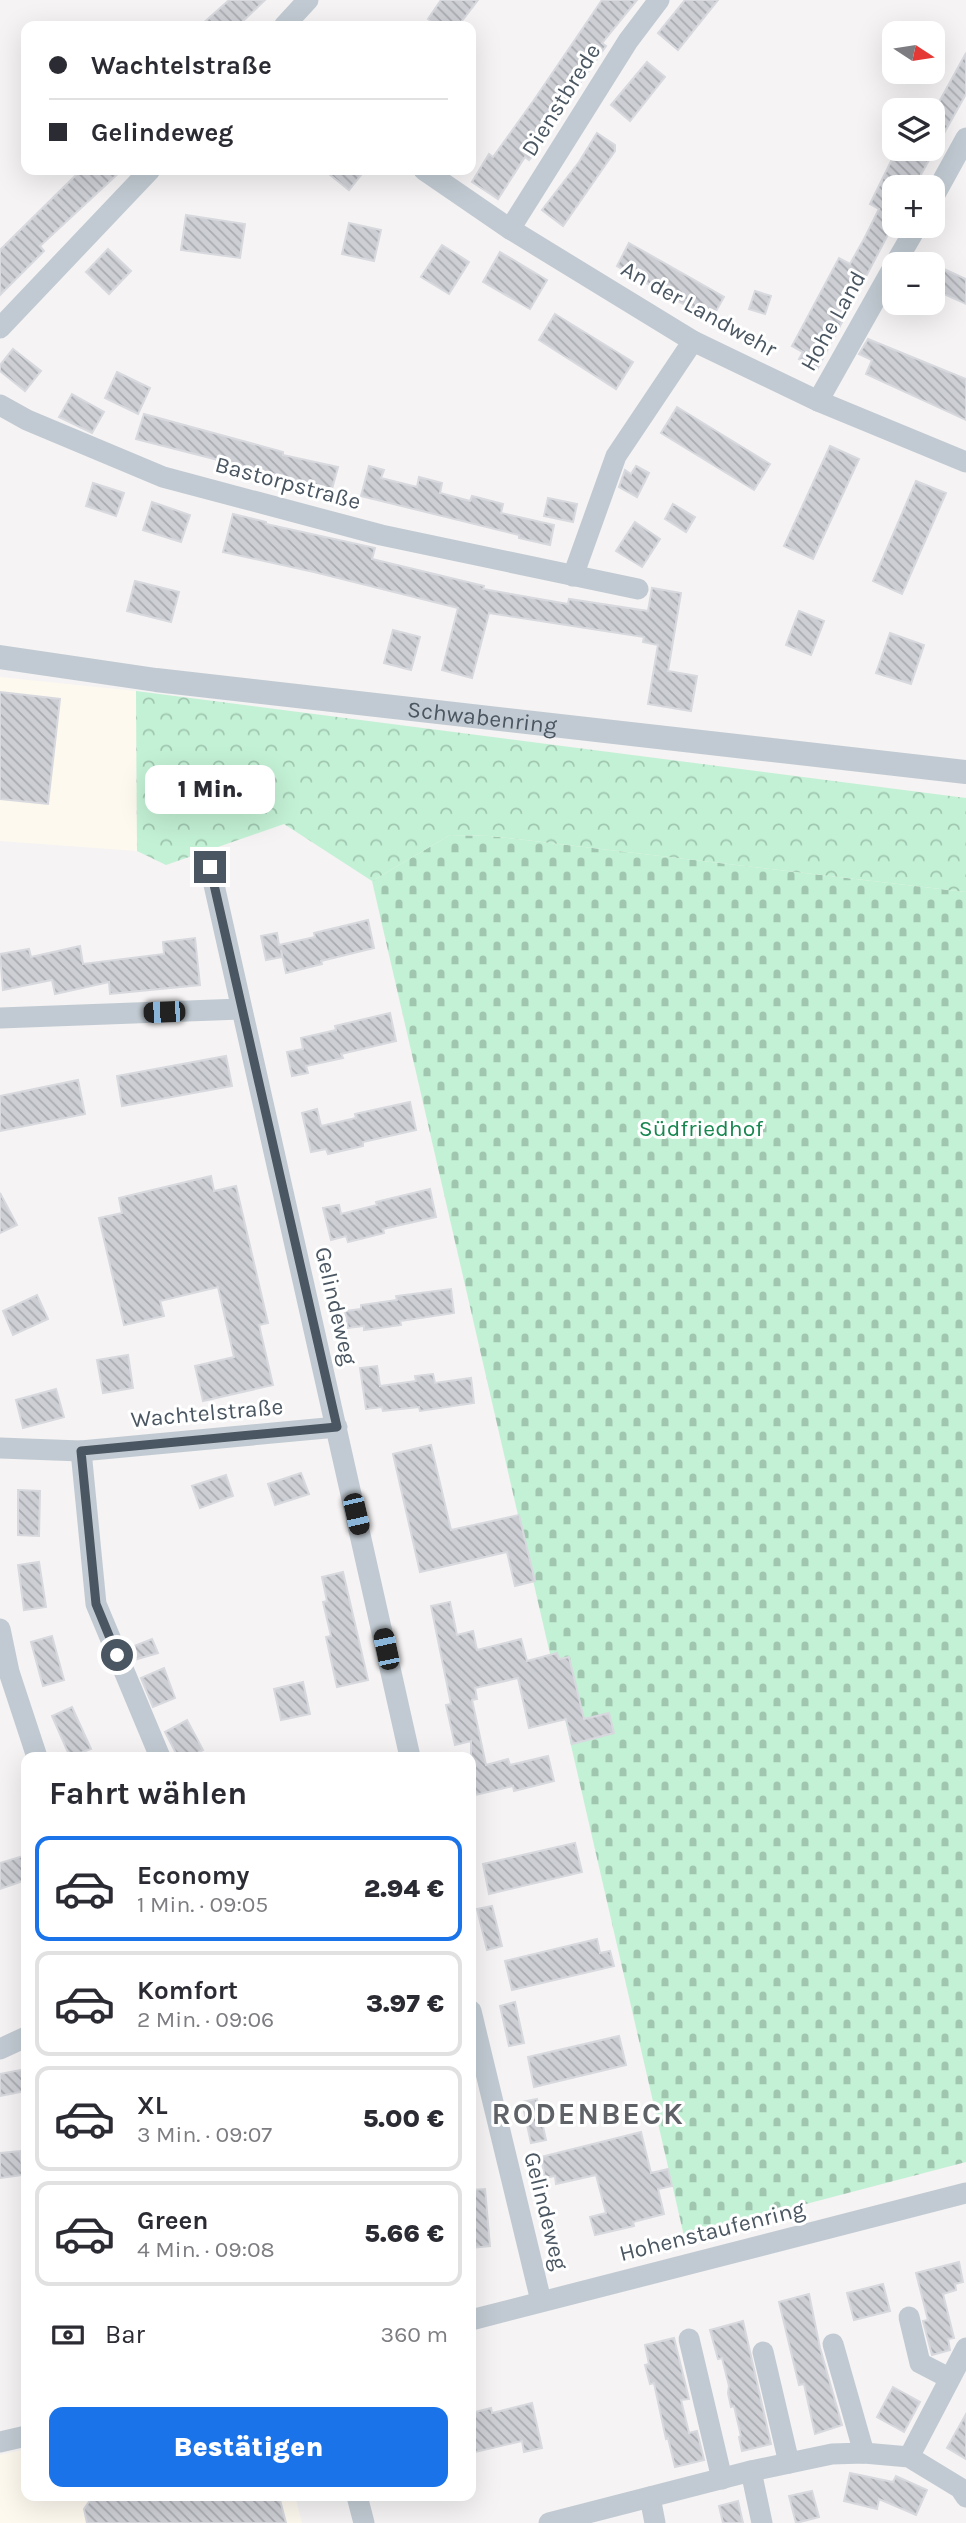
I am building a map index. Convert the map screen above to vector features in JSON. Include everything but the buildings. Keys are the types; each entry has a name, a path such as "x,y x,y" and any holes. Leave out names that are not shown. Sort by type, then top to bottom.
{"street":[{"path":"289,21 308,0"},
{"name":"Dienstbrede","path":"510,229 628,41 659,0"},
{"path":"945,176 966,138"},
{"path":"0,328 145,175"},
{"name":"An der Landwehr","path":"431,175 510,229 694,341 818,401 966,462"},
{"name":"Hohe Land","path":"818,401 882,288"},
{"path":"573,576 615,456 694,341"},
{"name":"Bastorpstraße","path":"0,405 163,477 381,535 638,589"},
{"name":"Schwabenring","path":"0,657 169,681 966,772"},
{"name":"Gelindeweg","path":"210,867 409,1752"},
{"path":"0,1018 241,1009"},
{"name":"Wachtelstraße","path":"0,1448 81,1451 337,1427"},
{"path":"81,1451 96,1604 158,1752"},
{"path":"0,1629 9,1672 35,1752"},
{"name":"Gelindeweg","path":"476,2032 541,2301"},
{"path":"0,2049 21,2039"},
{"name":"Hohenstaufenring","path":"476,2319 966,2193"},
{"path":"909,2317 920,2363 949,2378"},
{"path":"689,2339 722,2479"},
{"path":"833,2344 864,2453"},
{"path":"909,2456 966,2348"},
{"path":"763,2352 789,2463"},
{"path":"0,2442 21,2437"},
{"path":"548,2523 832,2454 909,2456 960,2488 966,2497"},
{"path":"751,2472 762,2523"},
{"path":"650,2497 655,2523"},
{"path":"358,2501 364,2523"}],"shaded area":[{"path":"0,677 136,691 137,851 0,841"},
{"path":"21,2450 21,2501 296,2501 302,2523 0,2523 0,2455"}],"green space":[{"path":"136,691 966,798 966,892 490,836 450,835 372,881 284,824 166,865 137,851"},
{"name":"Südfriedhof","path":"450,835 490,836 966,892 966,2162 684,2236 372,881"}],"district":[{"name":"RODENBECK","path":"588,2114"}],"route":[{"path":"117,1655 96,1604 81,1451 337,1427 210,867"}]}
